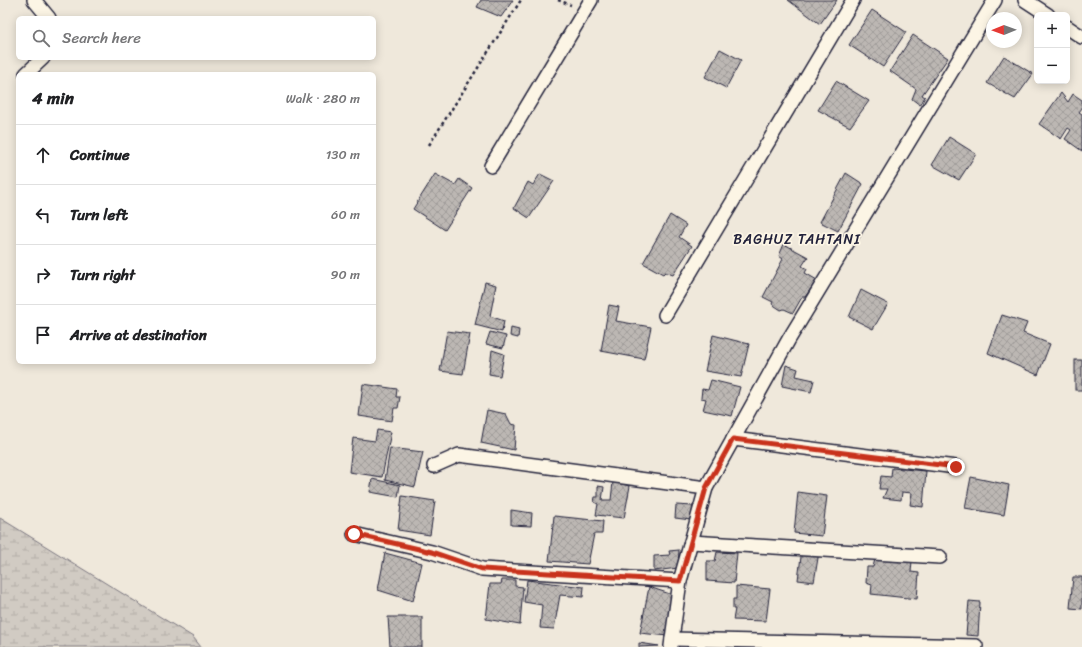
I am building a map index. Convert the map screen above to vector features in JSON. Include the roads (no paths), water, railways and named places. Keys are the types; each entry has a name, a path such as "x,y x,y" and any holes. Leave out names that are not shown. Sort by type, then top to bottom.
{"street":[{"path":"34,0 47,16"},
{"path":"491,166 591,0"},
{"path":"665,315 853,0"},
{"path":"976,646 671,643 680,581 706,488 788,339 995,0"},
{"path":"1025,0 1043,12"},
{"path":"1070,29 1082,37"},
{"path":"28,72 41,60"},
{"path":"733,439 956,467"},
{"path":"434,466 459,455 706,488"},
{"path":"354,534 432,552 482,569 680,581"},
{"path":"691,542 940,557"}],"district":[{"name":"BAGHUZ TAHTANI","path":"797,239"}]}
